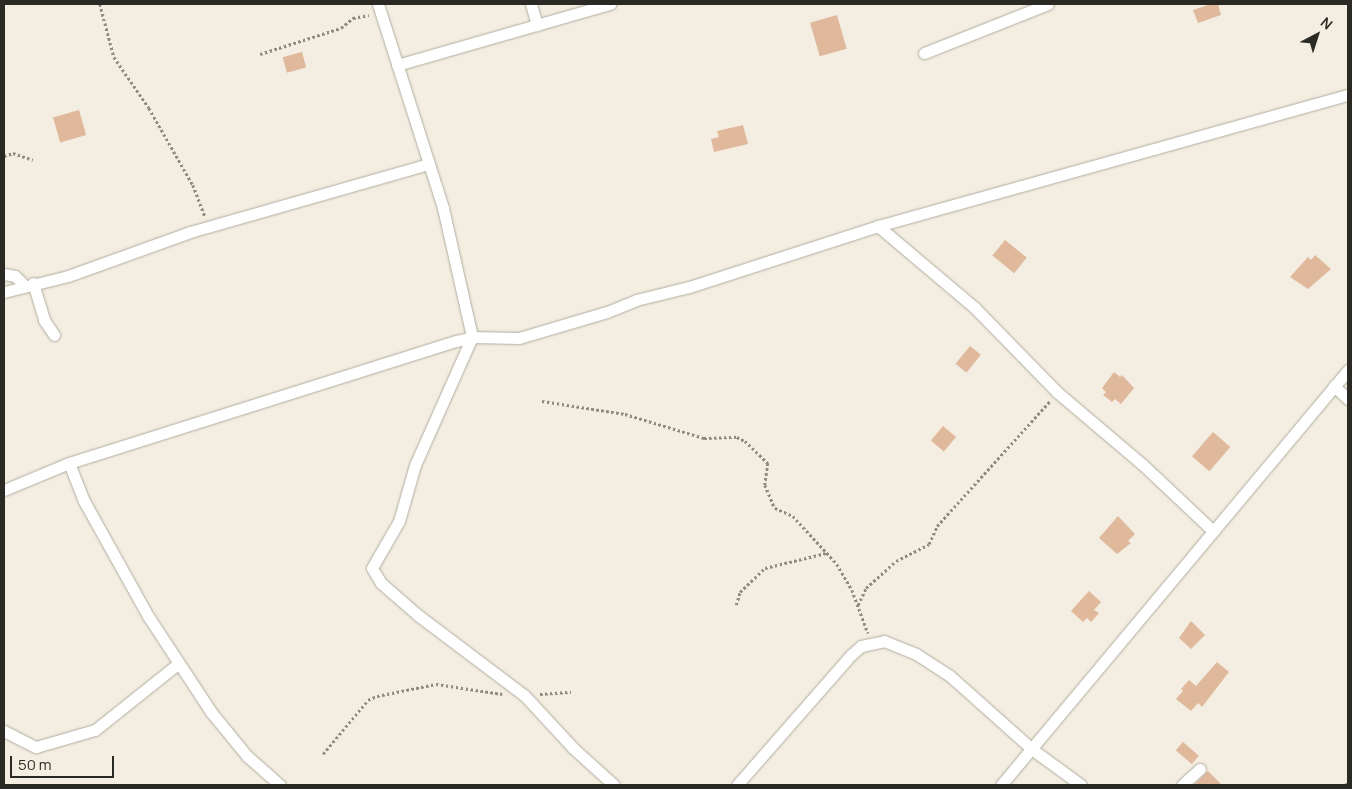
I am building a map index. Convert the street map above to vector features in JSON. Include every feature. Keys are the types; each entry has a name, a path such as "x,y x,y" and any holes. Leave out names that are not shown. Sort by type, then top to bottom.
{"street":[{"path":"531,4 537,25"},
{"path":"397,65 610,4"},
{"path":"924,54 1048,4"},
{"path":"379,8 448,226 472,337 415,465 400,521 372,568 381,583 420,616 524,695 573,748 614,785"},
{"path":"4,490 69,464 472,337 519,338 636,300 690,287 878,226 1348,95"},
{"path":"4,292 29,284 68,276 208,226 428,164"},
{"path":"878,226 975,308 1057,392 1142,464 1213,531"},
{"path":"4,274 11,274 29,284 44,320 54,335"},
{"path":"1001,785 1033,750 1348,370"},
{"path":"1334,386 1348,399"},
{"path":"69,464 98,529 211,712 241,749 280,785"},
{"path":"737,785 851,655 871,641 896,644 934,664 1033,750 1081,785"},
{"path":"4,731 36,747 95,730 179,663"},
{"path":"1182,785 1200,769"}],"path":[{"path":"100,4 114,57 149,108 193,185 208,226"},
{"path":"260,54 342,28 353,18 379,8"},
{"path":"4,156 13,153 33,160"},
{"path":"858,605 866,588 896,561 926,548 937,526 1057,392"},
{"path":"542,401 625,414 704,438 737,437 745,441 768,463 765,485 775,508 789,513 844,574 871,641"},
{"path":"736,605 740,592 765,568 826,553"},
{"path":"323,754 368,700 377,696 436,684 486,694 524,695 571,692"},
{"path":"1346,785 1348,780"}],"building":[{"path":"1211,4 1218,4 1221,15 1198,23 1193,10"},
{"path":"837,15 847,49 820,56 810,23"},
{"path":"302,52 306,67 287,73 283,57"},
{"path":"79,110 86,135 60,142 53,117"},
{"path":"743,125 748,144 714,152 711,139 719,137 717,131"},
{"path":"1005,240 1027,258 1014,273 992,256"},
{"path":"1315,255 1331,269 1308,289 1290,277 1308,257 1311,260"},
{"path":"970,346 981,355 966,373 956,364"},
{"path":"1114,372 1120,377 1122,375 1134,388 1121,404 1115,399 1112,402 1103,395 1106,392 1102,388"},
{"path":"943,426 956,437 944,451 931,441"},
{"path":"1213,432 1230,447 1209,471 1192,456"},
{"path":"1118,516 1135,534 1128,541 1131,543 1117,554 1099,538"},
{"path":"1089,591 1101,602 1094,610 1099,613 1091,622 1087,618 1083,622 1071,611"},
{"path":"1191,621 1205,635 1191,649 1179,638"},
{"path":"1217,662 1229,672 1202,707 1198,703 1191,711 1176,699 1183,691 1181,689 1189,680 1196,686"},
{"path":"1183,742 1199,756 1192,764 1176,750"},
{"path":"1208,771 1222,785 1194,785"}]}
